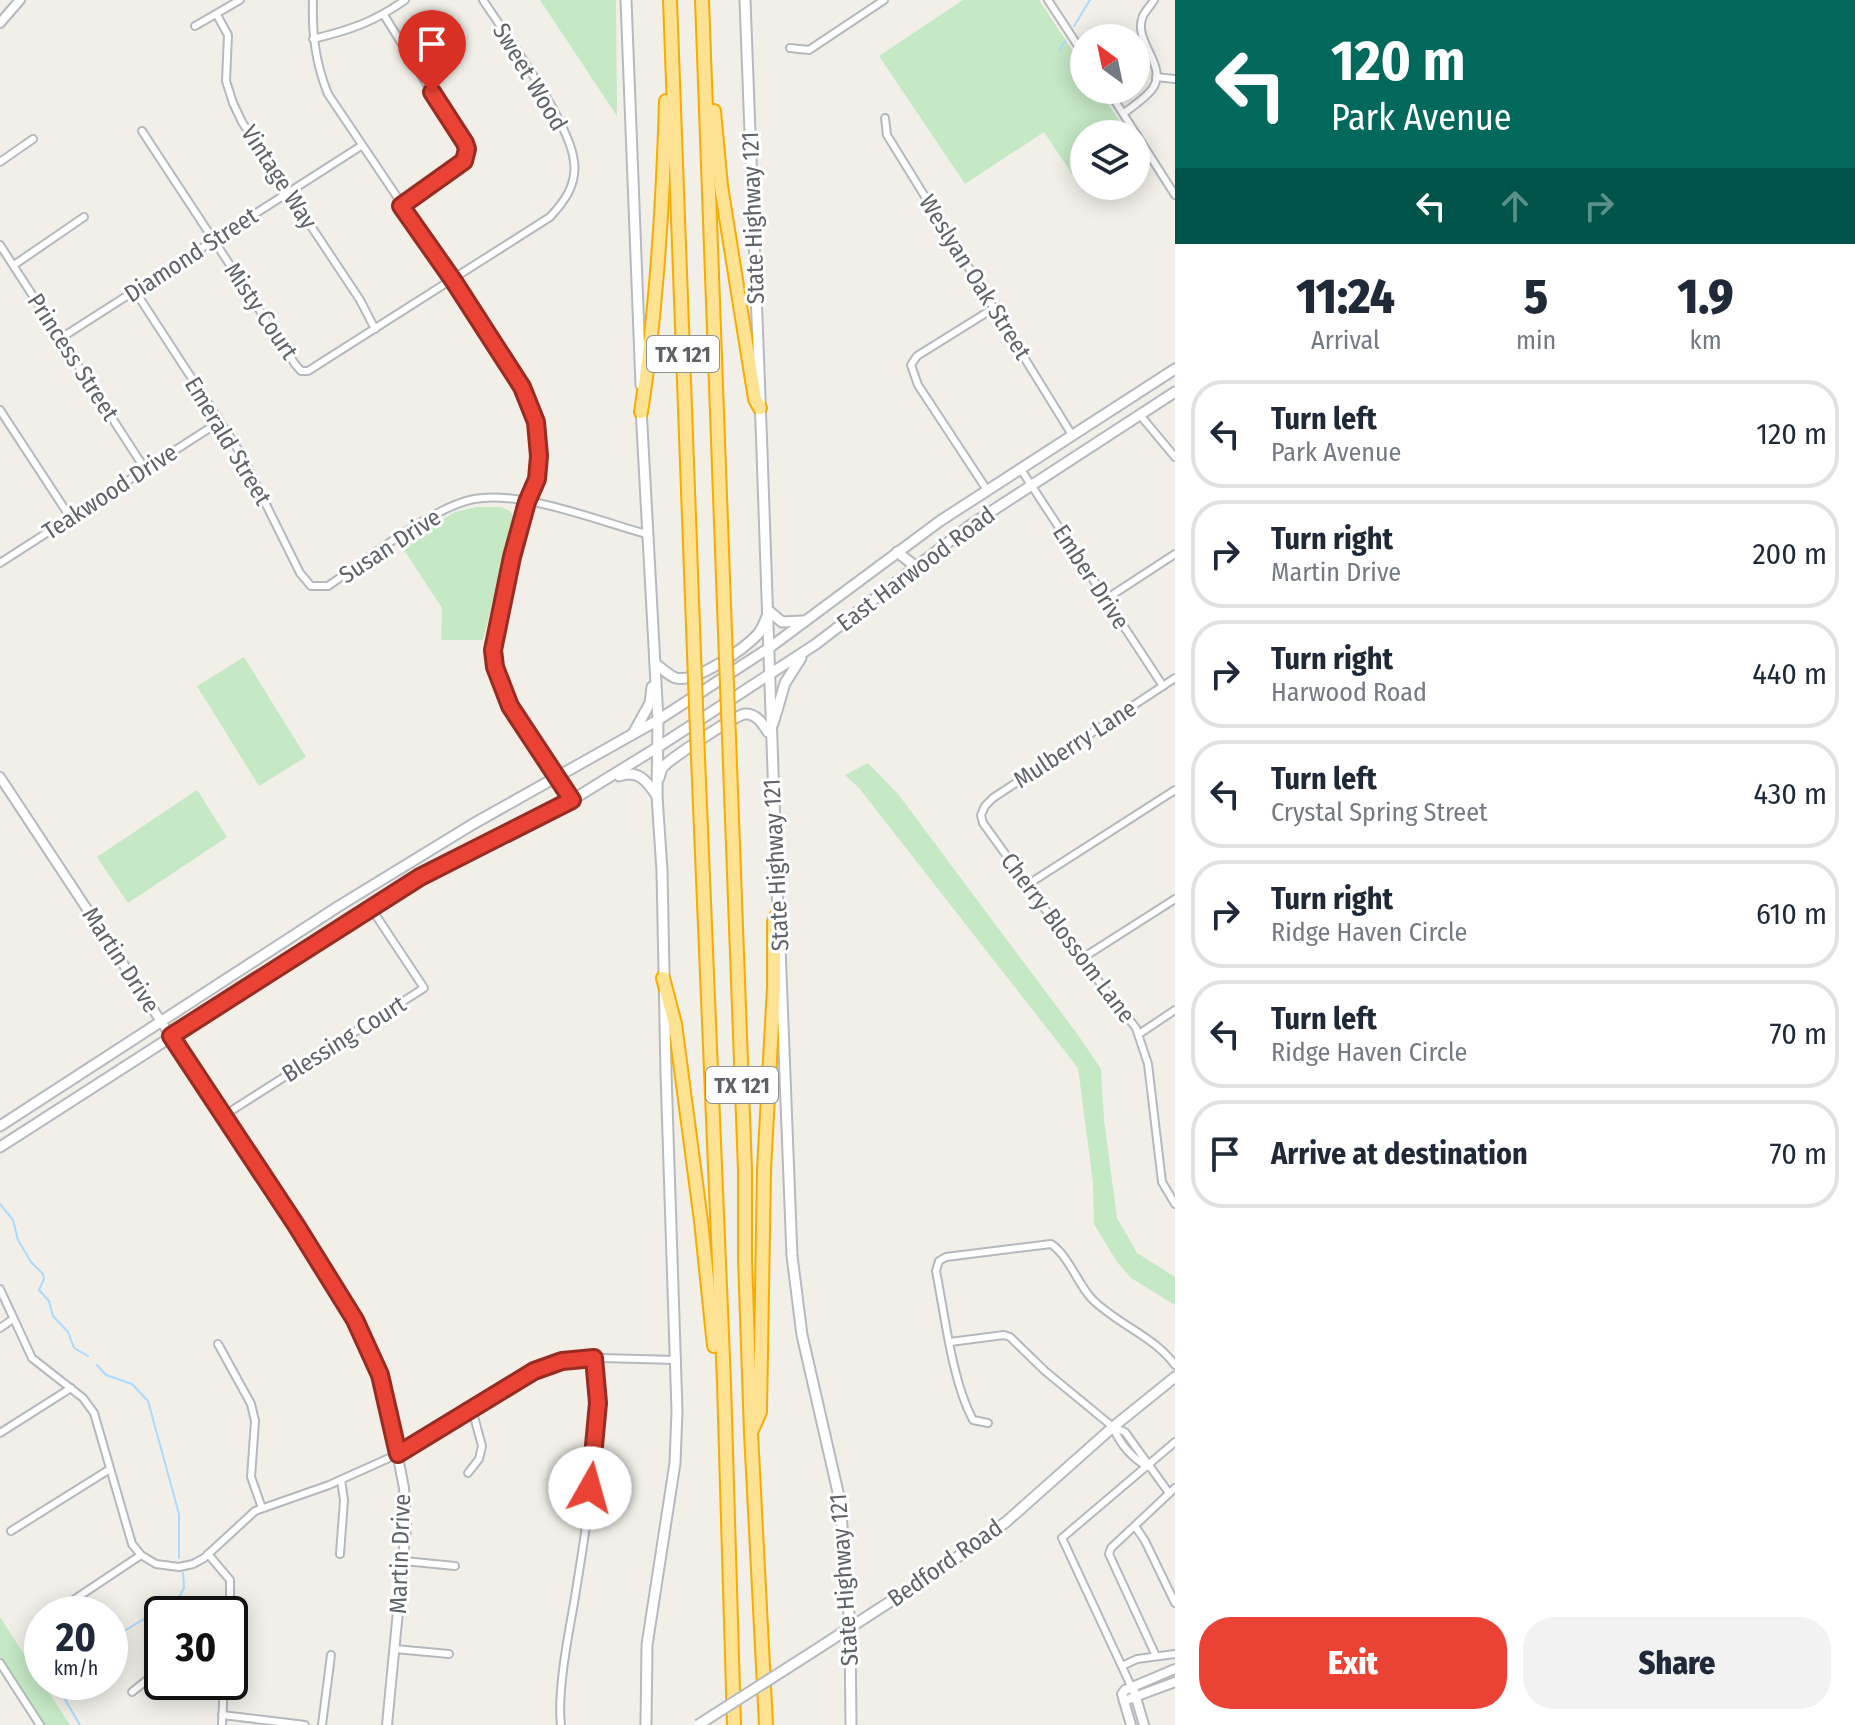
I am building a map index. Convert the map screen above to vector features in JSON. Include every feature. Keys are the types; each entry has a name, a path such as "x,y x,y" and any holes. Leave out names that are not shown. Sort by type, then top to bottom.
{"highway":[{"name":"TX 121","path":"670,0 724,1383 734,1725"},
{"name":"TX 121","path":"702,0 745,1170 751,1433 767,1725"},
{"path":"641,412 649,365 663,207 667,82 672,54"},
{"path":"705,65 712,92 721,186 755,399 760,408"},
{"path":"751,1433 760,1412 764,1169 774,987 774,922 778,913"},
{"path":"663,978 675,1024 708,1282 715,1367 724,1383"}],"main road":[{"path":"626,0 646,534 658,720 657,796 677,1360 675,1463 647,1645 646,1725"},
{"name":"State Highway 121","path":"745,0 769,611 770,735 792,1256 802,1335 840,1501 850,1627 851,1725"},
{"name":"East Harwood Road","path":"0,1126 362,892 466,828 658,720 769,648 897,552 987,490 1175,369"},
{"name":"East Harwood Road","path":"0,1147 420,877 572,800 658,747 816,644 972,524 1175,392"},
{"path":"1129,398 1140,415"},
{"path":"1072,435 1084,452"},
{"path":"897,552 915,566"},
{"path":"655,664 676,678 688,679 704,673 760,632 769,611 782,622 803,621"},
{"path":"770,735 785,683 795,664 816,644"},
{"path":"632,734 642,722 650,703 655,664"},
{"path":"657,796 663,767 741,715 754,716 763,722 770,735"},
{"path":"603,781 627,773 637,774 646,780 657,796"},
{"path":"466,828 477,847"},
{"path":"362,892 371,908"},
{"path":"270,952 275,969"},
{"path":"81,1073 91,1088"},
{"name":"Bedford Road","path":"698,1725 945,1566 1006,1522 1113,1427 1175,1377"}],"street":[{"path":"0,23 20,0"},
{"path":"195,26 240,0"},
{"path":"313,0 313,39 328,94 453,280 530,404 536,422 539,456 537,479 527,502 493,650 495,667 510,706 572,800"},
{"path":"313,39 356,28 384,15 405,0"},
{"name":"Sweet Wood","path":"453,280 550,217 564,202 573,180 574,162 569,143 483,0"},
{"path":"790,48 809,50 883,0"},
{"path":"1048,0 1070,34"},
{"path":"1124,113 1151,92 1156,77 1141,25 1144,14 1154,0"},
{"name":"Vintage Way","path":"217,15 228,35 226,81 242,122 360,300 375,329"},
{"path":"384,15 467,149 464,161 401,206"},
{"path":"1156,77 1175,79"},
{"path":"1118,104 1175,195"},
{"name":"Weslyan Oak Street","path":"885,118 887,135 1072,435"},
{"name":"Misty Court","path":"142,131 301,371 316,368 375,329"},
{"path":"0,162 33,139"},
{"name":"Diamond Street","path":"61,338 361,146"},
{"path":"14,265 84,217"},
{"name":"Princess Street","path":"0,245 145,469"},
{"path":"375,329 453,280"},
{"name":"Emerald Street","path":"135,291 241,454 300,573 311,586 319,587"},
{"path":"987,490 918,385 911,365 917,356 994,308"},
{"path":"0,410 70,517"},
{"path":"1140,415 1175,457"},
{"name":"Teakwood Drive","path":"0,563 219,422"},
{"name":"Ember Drive","path":"1020,468 1163,686"},
{"name":"Susan Drive","path":"319,587 328,586 431,517 475,499 527,502 646,534"},
{"path":"1106,599 1175,554"},
{"name":"Mulberry Lane","path":"981,815 993,798 1175,678"},
{"name":"Martin Drive","path":"1,780 296,1225 355,1320 380,1375 398,1454 406,1515 387,1725"},
{"path":"1027,885 1175,790"},
{"name":"Cherry Blossom Lane","path":"981,815 983,823 1027,885 1139,1034 1148,1064 1162,1182 1175,1204"},
{"path":"1081,959 1175,899"},
{"name":"Blessing Court","path":"223,1116 424,988 371,908"},
{"path":"1139,1034 1175,1010"},
{"path":"988,1423 973,1420 950,1342 936,1265 954,1254 1051,1244 1061,1253 1078,1282 1103,1309 1137,1334 1157,1344 1175,1365"},
{"path":"0,1289 32,1358 87,1402 94,1413 126,1532 141,1555 156,1564 179,1567 193,1564 208,1554 250,1515 262,1508 341,1480 398,1454 550,1363 594,1358 677,1360"},
{"path":"0,1328 13,1319"},
{"path":"950,1342 1004,1335 1010,1337 1045,1371 1113,1427 1117,1438 1136,1460 1148,1467 1172,1491 1111,1548 1109,1554 1156,1656"},
{"path":"218,1344 251,1404 255,1421 251,1477 262,1508"},
{"path":"561,1725 568,1642 595,1453 598,1403 594,1358"},
{"path":"0,1433 71,1388"},
{"path":"468,1473 479,1459 482,1446 472,1409"},
{"path":"1144,1725 1122,1666 1062,1538 1175,1442"},
{"path":"11,1531 110,1469"},
{"path":"340,1554 344,1500 341,1480"},
{"path":"1135,1526 1175,1603"},
{"path":"208,1554 227,1573 230,1596"},
{"path":"80,1596 141,1555"},
{"path":"404,1561 455,1566"},
{"path":"395,1649 449,1654"},
{"path":"1122,1666 1175,1654"},
{"path":"322,1725 331,1655"},
{"path":"0,1663 40,1725"},
{"path":"1131,1725 1122,1694 1128,1688 1175,1669"},
{"path":"132,1692 144,1682"},
{"path":"1124,1701 1175,1682"},
{"path":"222,1725 223,1700"},
{"path":"222,1715 305,1725"}],"green space":[{"path":"540,0 616,0 617,116"},
{"path":"963,0 1039,0 1070,47 1070,104 1108,104 1119,120 1070,120 1070,171 1044,132 965,184 879,56"},
{"path":"477,507 501,507 510,511 514,518 483,640 441,640 442,608 400,544 455,512"},
{"path":"244,657 306,757 259,786 197,686"},
{"path":"868,763 898,794 1101,1069 1104,1120 1117,1218 1137,1253 1175,1277 1175,1305 1131,1278 1117,1262 1094,1224 1093,1183 1078,1068 859,788 845,775"},
{"path":"197,790 227,837 128,903 97,857"},
{"path":"0,1617 24,1654 24,1694 0,1657"},
{"path":"28,1700 54,1700 70,1725 44,1725"}],"waterway":[{"path":"1075,24 1090,0"},
{"path":"1060,50 1065,41"},
{"path":"0,1204 13,1220 18,1240 31,1262 43,1274 39,1290 49,1301 53,1316 68,1332 74,1348 88,1356"},
{"path":"97,1365 106,1375 132,1384 148,1401 179,1514 179,1558"},
{"path":"128,1629 179,1597 184,1588 183,1573"},
{"path":"65,1700 80,1725"}],"route":[{"path":"432,92 465,143 464,161 401,206 522,387 536,422 539,456 537,479 527,502 512,557 493,650 495,667 510,706 572,800 420,877 171,1036 355,1320 380,1375 398,1454 550,1363 594,1358 598,1403 590,1488"}]}
